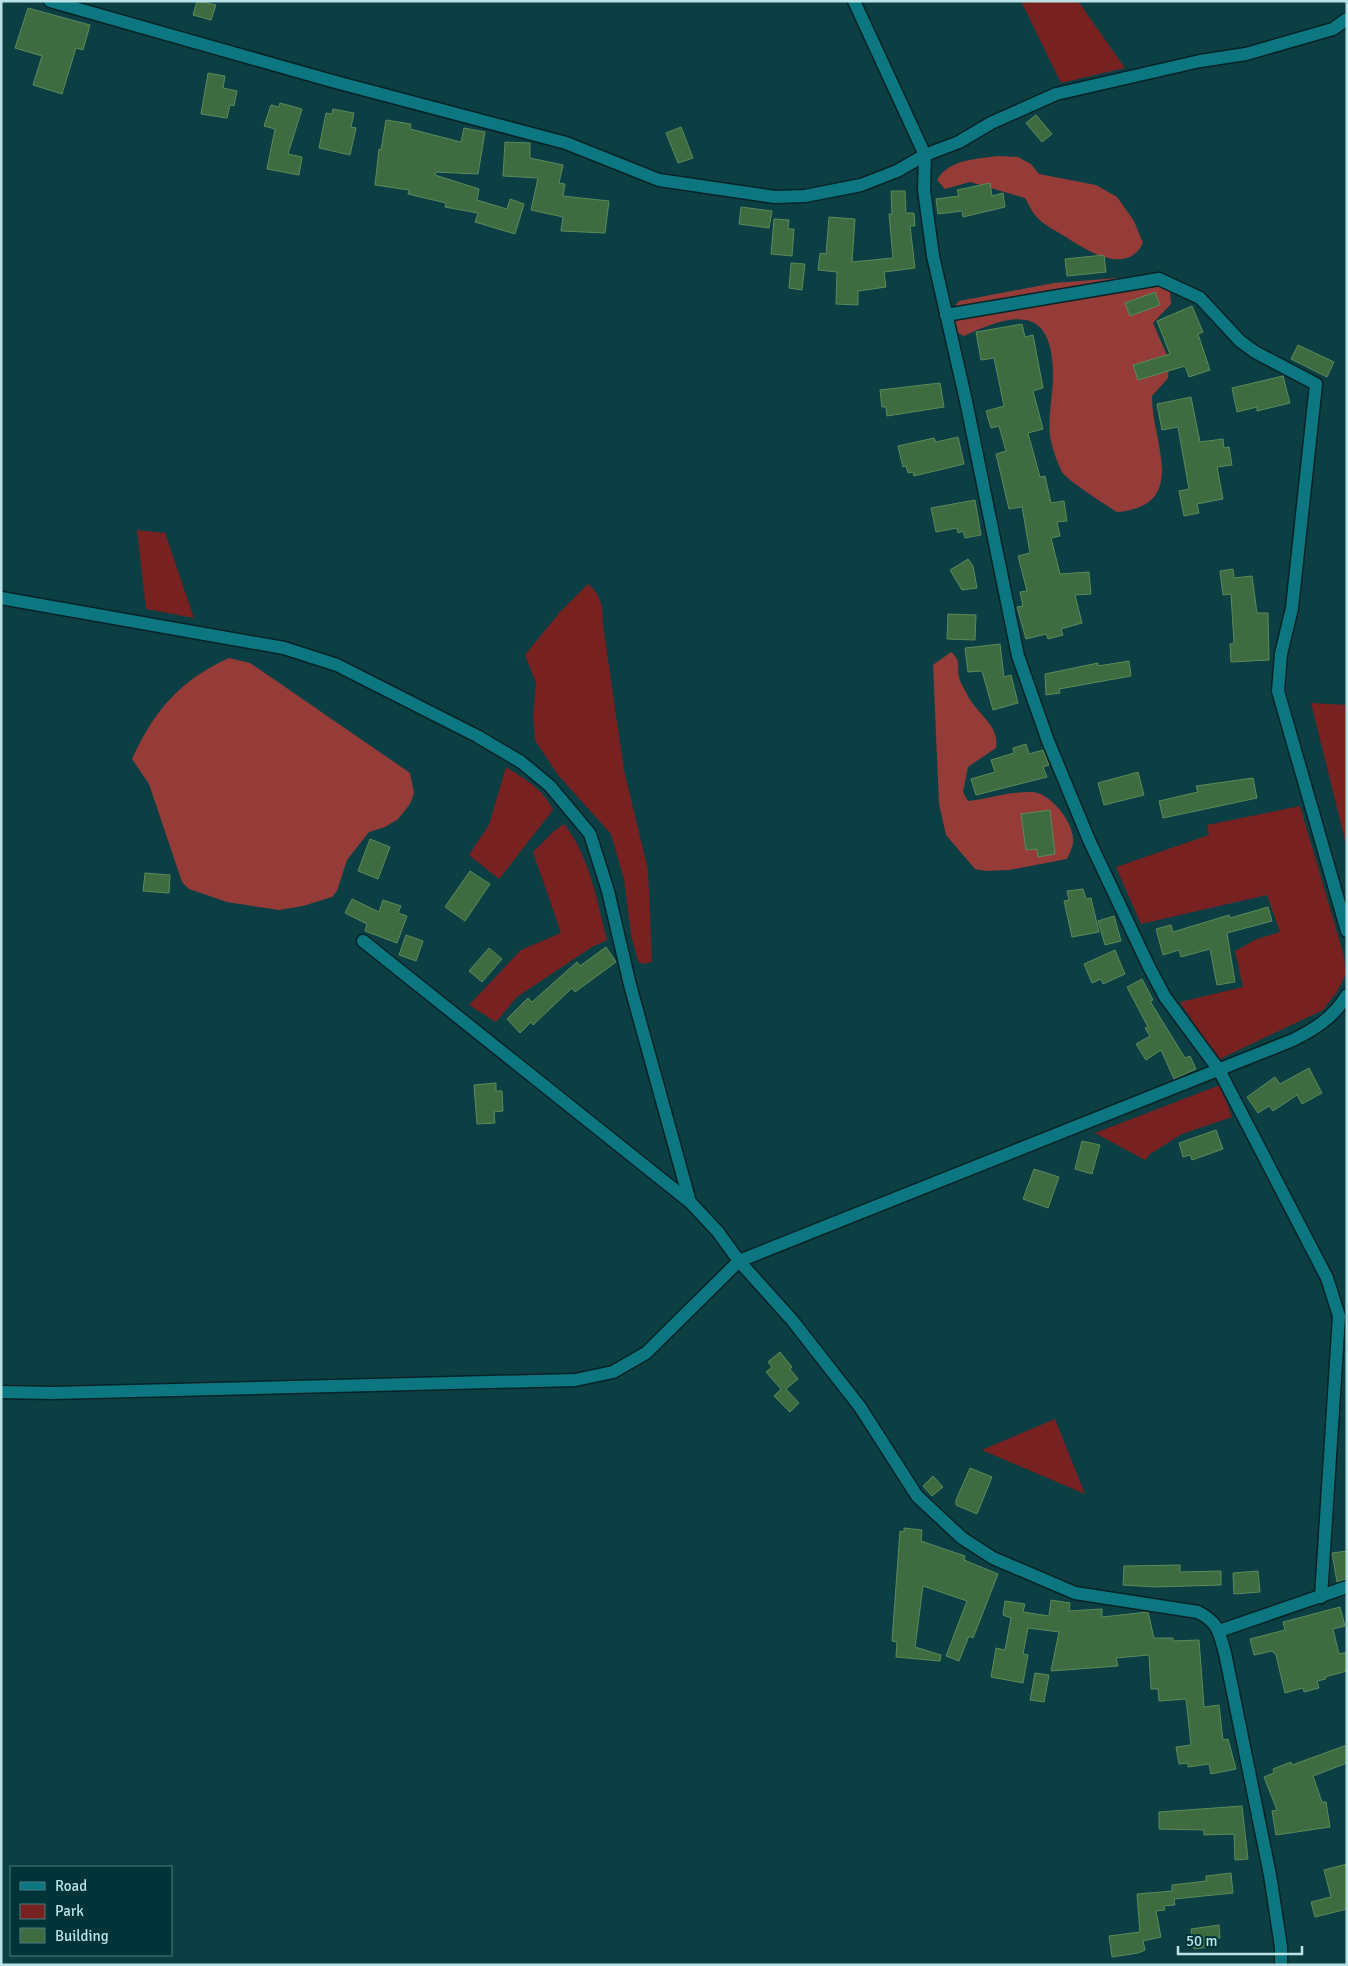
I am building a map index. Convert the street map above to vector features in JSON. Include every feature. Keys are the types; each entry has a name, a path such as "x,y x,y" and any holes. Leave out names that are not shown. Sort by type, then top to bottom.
{"street":[{"path":"50,1 332,81 566,143 659,180 775,197 805,196 861,185 959,142 991,123 1056,94 1200,61 1246,54 1333,29 1347,19"},
{"path":"854,1 926,156 924,190 933,256 966,401 1018,656 1028,688 1089,840 1148,967 1166,997 1219,1070 1327,1278 1339,1316 1321,1597"},
{"path":"946,315 1159,279 1200,298 1240,341 1255,352 1316,384 1292,608 1281,654 1278,691 1347,931"},
{"path":"1,598 284,648 337,665 477,736 521,762 550,786 590,834 608,891 630,985 690,1202"},
{"path":"363,941 690,1202 718,1232 739,1261 792,1320 860,1407 917,1496 962,1538 993,1558 1075,1593 1198,1612 1211,1619 1219,1631 1225,1653 1270,1875 1281,1947 1281,1965"},
{"path":"1,1392 52,1393 575,1380 613,1372 646,1353 739,1261 1219,1070 1314,1030 1334,1012 1347,995"},
{"path":"1219,1631 1347,1588"}],"green space":[{"path":"1021,1 1078,1 1125,68 1061,83"},
{"path":"137,530 165,533 194,618 146,609"},
{"path":"588,584 593,588 602,607 624,770 648,870 652,962 643,964 638,961 631,935 624,879 611,834 558,775 535,740 533,716 536,683 525,655 560,612"},
{"path":"1311,703 1347,705 1347,848"},
{"path":"506,767 539,791 553,810 499,879 469,855 489,825"},
{"path":"1300,806 1344,956 1346,974 1337,992 1323,1010 1218,1060 1180,1002 1243,987 1235,951 1257,939 1280,932 1267,895 1141,924 1116,867 1209,835 1207,825"},
{"path":"564,824 580,851 592,880 607,940 592,947 517,997 496,1022 469,1005 521,950 561,933 533,852"},
{"path":"1220,1085 1232,1117 1182,1134 1150,1154 1145,1160 1095,1133"},
{"path":"1055,1419 1085,1494 982,1450"}],"shaded area":[{"path":"998,156 1018,157 1031,164 1039,174 1096,185 1117,197 1134,221 1143,243 1136,253 1127,258 1106,258 1095,254 1045,224 1035,215 1025,198 970,182 945,189 937,180 942,173 956,164 973,159"},
{"path":"1157,275 1170,292 1171,304 1153,323 1169,360 1168,378 1152,396 1162,468 1160,484 1154,498 1140,507 1117,512 1072,481 1062,472 1058,464 1050,436 1053,375 1051,352 1046,336 1038,326 1027,320 1014,319 999,322 964,336 956,332 954,307 959,301 1054,283"},
{"path":"951,652 957,661 962,685 973,704 992,727 996,741 996,748 968,767 963,792 968,801 1025,792 1033,792 1048,798 1055,804 1071,828 1073,844 1067,859 1009,870 987,871 975,869 946,835 939,804 933,665"},
{"path":"229,658 250,663 410,773 414,793 410,804 398,819 385,827 369,832 347,860 337,891 332,897 303,906 279,910 227,902 189,889 182,882 149,784 132,759 150,726 170,699 196,676"}],"building":[{"path":"197,1 216,5 211,20 193,15"},
{"path":"28,8 90,25 83,50 76,48 62,94 33,85 42,56 15,48"},
{"path":"208,73 225,76 223,88 237,91 234,106 230,105 227,118 201,114"},
{"path":"280,103 302,109 288,154 302,157 299,175 267,169 275,129 264,126 271,105 279,107"},
{"path":"333,109 354,113 351,127 356,128 350,155 319,148 326,113 332,114"},
{"path":"1036,115 1052,134 1042,142 1026,123"},
{"path":"386,120 411,124 410,129 461,142 464,128 485,132 478,174 436,172 435,175 479,189 477,200 507,209 510,199 524,204 515,234 475,222 478,213 445,207 446,203 408,194 409,190 375,185 379,149 381,150"},
{"path":"681,127 693,158 678,163 666,133"},
{"path":"505,142 530,143 530,158 563,165 559,183 565,184 563,196 609,201 605,233 561,231 563,217 531,210 538,178 503,176"},
{"path":"990,183 992,196 1003,193 1005,207 963,217 962,211 938,214 936,199 959,196 957,190"},
{"path":"891,191 905,191 906,213 914,213 915,226 910,226 915,268 884,272 886,287 858,291 858,305 836,304 837,272 818,270 820,253 826,254 829,217 855,219 852,262 893,258 889,214 892,214"},
{"path":"741,207 772,211 769,228 739,224"},
{"path":"774,219 789,220 788,229 794,229 792,256 771,254"},
{"path":"1104,255 1106,272 1067,276 1065,259"},
{"path":"791,263 805,264 802,290 789,288"},
{"path":"1155,292 1160,305 1130,316 1125,303"},
{"path":"1192,306 1203,332 1198,334 1210,370 1189,377 1185,366 1138,380 1133,365 1170,354 1157,321"},
{"path":"1022,324 1025,337 1033,335 1043,388 1033,391 1043,429 1028,433 1040,477 1045,476 1051,503 1064,501 1067,521 1057,522 1060,536 1051,538 1060,574 1089,572 1091,594 1075,595 1082,623 1061,629 1063,635 1048,639 1046,634 1026,639 1017,607 1023,606 1020,592 1027,591 1018,556 1030,553 1022,507 1009,509 996,454 1006,451 999,426 991,428 986,411 1004,406 994,358 981,360 976,332"},
{"path":"1298,345 1334,362 1327,377 1291,359"},
{"path":"1283,376 1290,403 1257,411 1257,407 1237,412 1232,388"},
{"path":"940,383 944,407 887,416 886,407 882,407 880,390"},
{"path":"1191,397 1200,442 1223,439 1224,448 1229,447 1232,465 1217,467 1223,499 1197,504 1199,513 1184,516 1179,491 1189,489 1178,427 1162,430 1157,404"},
{"path":"958,437 964,464 914,476 913,472 908,473 906,466 903,467 898,446 934,438 936,442"},
{"path":"975,500 981,535 965,538 963,531 958,533 957,528 936,532 931,508"},
{"path":"968,559 973,566 977,588 962,590 950,570"},
{"path":"1233,569 1234,578 1252,576 1257,613 1268,613 1269,660 1231,662 1230,644 1234,643 1231,594 1223,595 1220,571"},
{"path":"948,614 976,615 975,640 947,639"},
{"path":"1000,644 1004,677 1011,675 1018,703 993,710 982,671 968,672 965,648"},
{"path":"1129,661 1131,676 1059,689 1060,693 1046,695 1045,674 1098,663 1098,666"},
{"path":"1026,744 1029,754 1043,750 1049,765 1043,767 1047,777 976,795 971,779 995,772 991,760 1014,753 1013,748"},
{"path":"1138,772 1144,795 1104,805 1098,783"},
{"path":"1253,778 1257,798 1163,818 1159,801 1198,792 1196,786"},
{"path":"1050,810 1055,854 1038,857 1037,849 1026,850 1021,814"},
{"path":"370,839 390,847 378,879 358,871"},
{"path":"470,871 490,884 465,921 445,907"},
{"path":"145,873 170,875 169,893 143,891"},
{"path":"1083,889 1086,899 1091,898 1099,932 1072,937 1064,901 1069,900 1067,891"},
{"path":"352,899 379,912 383,900 401,906 398,913 407,916 397,943 365,931 367,924 345,913"},
{"path":"1268,907 1272,921 1227,933 1235,982 1217,985 1210,949 1181,957 1179,950 1163,955 1156,929 1171,925 1173,932 1229,915 1230,918"},
{"path":"1114,916 1121,941 1105,945 1098,921"},
{"path":"406,935 423,941 416,961 399,955"},
{"path":"606,947 616,962 575,992 572,988 533,1025 531,1022 520,1033 507,1019 528,998 532,1002 577,962 580,966"},
{"path":"489,948 502,959 482,982 469,971"},
{"path":"1115,950 1125,974 1103,984 1101,979 1092,983 1084,964"},
{"path":"1142,979 1153,1000 1150,1001 1185,1058 1190,1056 1196,1069 1174,1079 1161,1050 1146,1060 1136,1044 1150,1036 1145,1028 1148,1027 1127,987"},
{"path":"1309,1068 1322,1093 1302,1104 1297,1095 1273,1111 1269,1106 1258,1113 1247,1097 1275,1077 1280,1084"},
{"path":"496,1083 496,1091 502,1091 503,1111 494,1112 495,1123 477,1124 474,1085"},
{"path":"1216,1130 1223,1149 1192,1160 1190,1155 1183,1157 1179,1143"},
{"path":"1082,1141 1100,1145 1092,1174 1075,1169"},
{"path":"1034,1169 1059,1177 1048,1208 1023,1199"},
{"path":"780,1352 792,1367 790,1369 798,1379 786,1389 799,1403 790,1412 774,1396 781,1389 766,1372 772,1367 768,1362"},
{"path":"970,1468 992,1477 977,1514 956,1505 956,1500"},
{"path":"933,1476 943,1487 932,1496 923,1486"},
{"path":"904,1528 922,1530 921,1541 965,1556 964,1560 998,1574 973,1638 969,1636 959,1661 946,1656 967,1601 923,1586 915,1647 941,1655 940,1661 896,1657 897,1642 892,1641 900,1531 904,1532"},
{"path":"1347,1551 1347,1579 1337,1582 1332,1553"},
{"path":"1180,1565 1180,1572 1221,1571 1221,1585 1155,1587 1123,1585 1124,1566"},
{"path":"1258,1571 1260,1592 1234,1594 1233,1573"},
{"path":"1051,1600 1070,1603 1069,1611 1102,1609 1102,1617 1148,1612 1154,1638 1173,1638 1173,1641 1199,1640 1204,1707 1219,1705 1223,1740 1228,1739 1236,1769 1211,1774 1209,1764 1188,1767 1188,1763 1179,1764 1176,1747 1191,1745 1186,1699 1159,1701 1158,1689 1151,1689 1149,1655 1116,1658 1118,1666 1051,1671 1059,1632 1028,1628 1023,1654 1028,1655 1023,1683 991,1677 996,1648 1005,1650 1011,1618 1003,1615 1005,1601 1025,1604 1023,1612 1049,1616"},
{"path":"1340,1607 1345,1626 1333,1629 1339,1654 1347,1652 1347,1671 1317,1681 1319,1688 1304,1692 1303,1688 1285,1693 1276,1655 1272,1651 1254,1655 1250,1639 1285,1630 1283,1622"},
{"path":"1035,1673 1049,1675 1044,1702 1030,1700"},
{"path":"1347,1745 1347,1763 1313,1776 1322,1802 1326,1802 1330,1827 1276,1835 1272,1811 1277,1810 1264,1777 1274,1773 1273,1769 1291,1762 1292,1765"},
{"path":"1242,1806 1248,1859 1235,1860 1234,1834 1204,1835 1204,1830 1159,1829 1159,1812"},
{"path":"1347,1864 1347,1909 1315,1917 1311,1902 1331,1897 1324,1870"},
{"path":"1231,1873 1233,1893 1174,1899 1175,1905 1164,1906 1165,1910 1156,1911 1161,1937 1143,1941 1145,1950 1138,1953 1112,1957 1109,1936 1140,1932 1137,1894 1172,1891 1172,1885 1206,1881 1206,1876"},
{"path":"1219,1925 1220,1938 1210,1939 1211,1947 1194,1949 1191,1929"}]}
